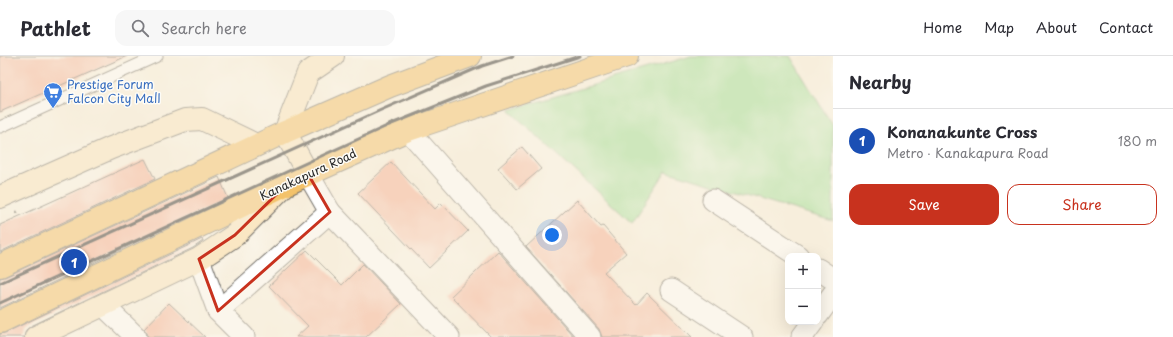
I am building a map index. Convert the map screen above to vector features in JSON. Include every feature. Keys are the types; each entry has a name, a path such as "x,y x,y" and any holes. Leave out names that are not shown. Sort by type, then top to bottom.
{"highway":[{"path":"0,266 285,132 390,86 470,56"},
{"name":"Kanakapura Road","path":"0,322 308,174 408,130 627,56"}],"street":[{"path":"333,56 308,73 285,132 330,212 449,337"},
{"path":"0,197 111,148 185,120 202,119 256,145"},
{"path":"408,130 590,337"},
{"path":"36,337 199,259 235,235 287,184"},
{"path":"713,200 793,253"},
{"path":"218,311 330,212"},
{"path":"199,259 218,311 244,337"},
{"path":"821,271 833,279"},
{"path":"670,290 742,337"},
{"path":"821,311 833,294"},
{"path":"103,305 136,337"},
{"path":"802,337 811,325"}],"lane":[{"path":"0,127 157,56"}],"highlighted area":[{"path":"308,174 330,212 218,311 199,259 235,235 287,184"}],"green space":[{"path":"691,56 790,56 833,126 833,221 666,171 632,223 509,110"}],"building":[{"path":"0,56 127,56 0,112"},
{"path":"522,147 541,169 517,189 498,168"},
{"path":"145,159 155,179 0,252 0,225"},
{"path":"391,162 435,209 441,203 468,231 429,268 358,193"},
{"path":"219,177 228,198 0,308 0,278"},
{"path":"577,200 601,227 603,226 626,253 604,272 636,305 647,293 692,337 602,337 599,329 526,247"},
{"path":"202,239 203,241 193,248 31,326 26,330 24,337 0,337 0,334 5,333"},
{"path":"307,250 342,285 363,264 401,304 366,337 296,337 308,326 269,286"},
{"path":"498,251 574,337 491,337 451,296"},
{"path":"169,303 205,337 148,337 144,329"}],"railway":[{"path":"0,283 381,110 482,66 513,56"},
{"path":"0,303 389,125 486,86 580,56"}],"place":[{"name":"Prestige Forum Falcon City Mall","path":"53,109"},
{"name":"Konanakunte Cross","path":"74,262"}]}
